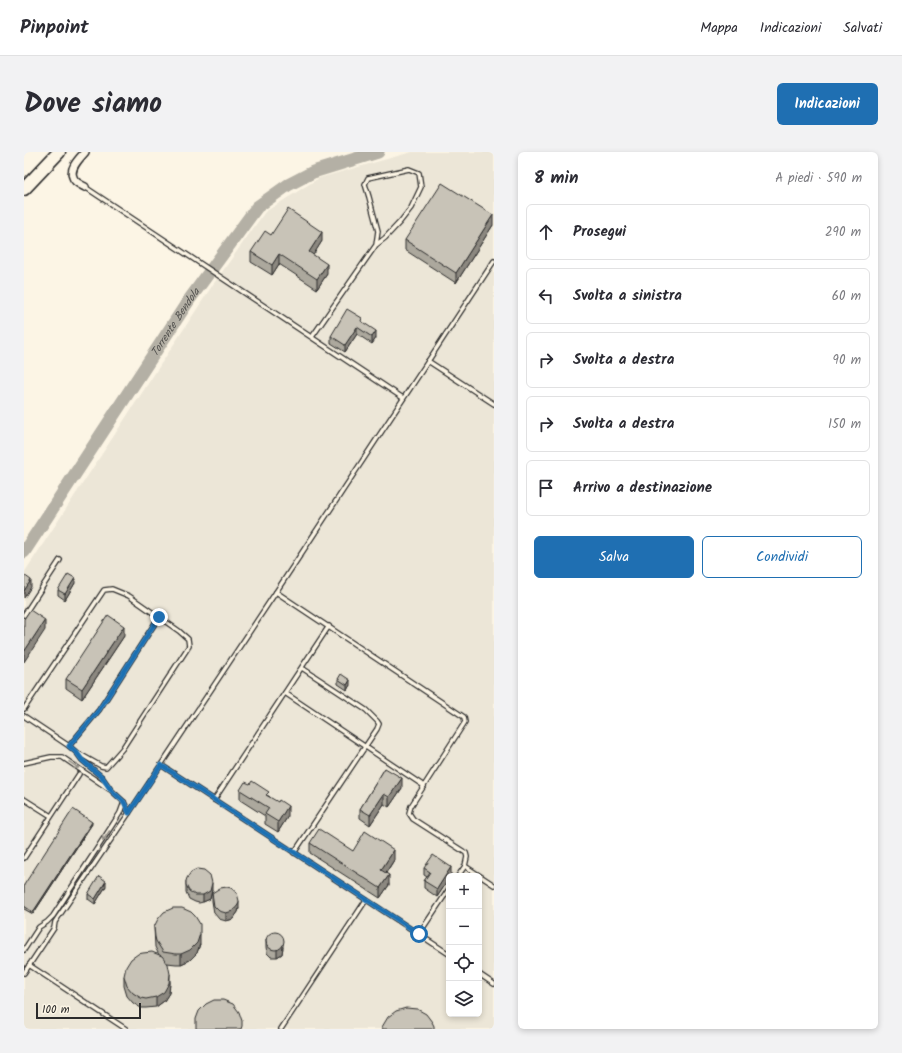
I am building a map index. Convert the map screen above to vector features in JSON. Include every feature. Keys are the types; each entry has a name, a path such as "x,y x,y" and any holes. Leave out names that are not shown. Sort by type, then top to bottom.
{"main road":[{"path":"24,189 59,152"}],"street":[{"path":"85,152 76,162 72,173 72,177 75,181 85,187"}],"lane":[{"path":"312,337 376,245 385,238 411,208 421,187 419,173 409,169 368,178 365,184 370,197 378,231 376,245"},
{"path":"85,187 403,398"},
{"path":"24,973 54,928 55,922 276,592 494,261"},
{"path":"428,361 494,404"},
{"path":"24,615 60,560"},
{"path":"24,709 104,590 112,589 129,596 188,639 188,646 122,749 106,767 101,766 77,753 24,716"},
{"path":"276,592 464,717 465,722 411,806 409,813 413,819 466,852 467,857 465,866 460,873"},
{"path":"69,746 99,710 159,617"},
{"path":"214,800 329,626"},
{"path":"294,852 379,724 366,710 302,668"},
{"path":"285,694 424,786"},
{"path":"77,753 82,760 102,777 111,790"},
{"path":"24,763 51,757 62,757 111,790 124,802 129,813"},
{"path":"161,765 446,952"},
{"path":"24,858 79,774"},
{"path":"24,799 51,816"},
{"path":"24,950 39,927 47,922 57,910 120,813 124,802"},
{"path":"465,866 494,885"},
{"path":"419,934 446,894"},
{"path":"281,1029 366,900"},
{"path":"29,965 126,1029"},
{"path":"482,976 494,984"}],"shaded area":[{"path":"412,152 494,152 494,1029 24,1029 24,573 212,286 265,212 319,178"}],"building":[{"path":"442,183 493,215 456,273 405,240"},
{"path":"288,209 322,232 309,252 327,264 317,279 279,254 272,265 251,252 265,231 271,235"},
{"path":"347,309 362,318 361,321 376,331 372,337 357,327 345,345 331,336"},
{"path":"68,574 75,578 65,594 58,590"},
{"path":"24,575 31,580 24,591"},
{"path":"30,610 45,620 24,652 24,619"},
{"path":"108,615 124,626 82,689 66,679"},
{"path":"341,674 350,680 347,685 338,679"},
{"path":"385,768 402,778 389,797 384,794 370,815 360,809"},
{"path":"252,781 269,792 266,795 278,802 279,800 288,806 278,822 265,814 269,808 240,790 245,782 250,784"},
{"path":"73,809 92,822 33,912 24,906 24,885"},
{"path":"319,829 353,851 365,831 394,850 381,870 389,875 380,888 310,843"},
{"path":"433,855 451,867 437,889 424,881 430,872 424,868"},
{"path":"197,869 204,870 210,875 212,883 210,891 203,895 195,895 189,891 186,885 187,878 191,872"},
{"path":"99,876 106,881 95,899 88,894"},
{"path":"220,888 231,888 237,893 239,901 238,905 233,911 226,913 219,911 214,906 212,893"},
{"path":"173,908 182,908 191,912 200,924 200,934 197,943 190,950 181,954 163,952 155,937 154,927 158,919 164,912"},
{"path":"275,932 281,935 284,941 281,947 275,950 269,947 266,941 269,935"},
{"path":"152,952 162,956 168,964 170,974 169,983 164,992 156,997 146,999 133,993 127,986 124,976 126,967 131,959 138,954"},
{"path":"214,1000 223,1000 233,1004 239,1012 242,1021 241,1029 196,1029 196,1019 199,1011 206,1004"},
{"path":"406,1008 417,1009 426,1014 432,1022 434,1029 382,1029 388,1017 396,1011"}],"waterway":[{"name":"Torrente Bendola","path":"24,552 189,300 257,207 288,185 313,172 378,152"}],"route":[{"path":"159,617 99,710 69,746 82,760 102,777 111,790 124,802 129,813 161,765 419,934"}]}
